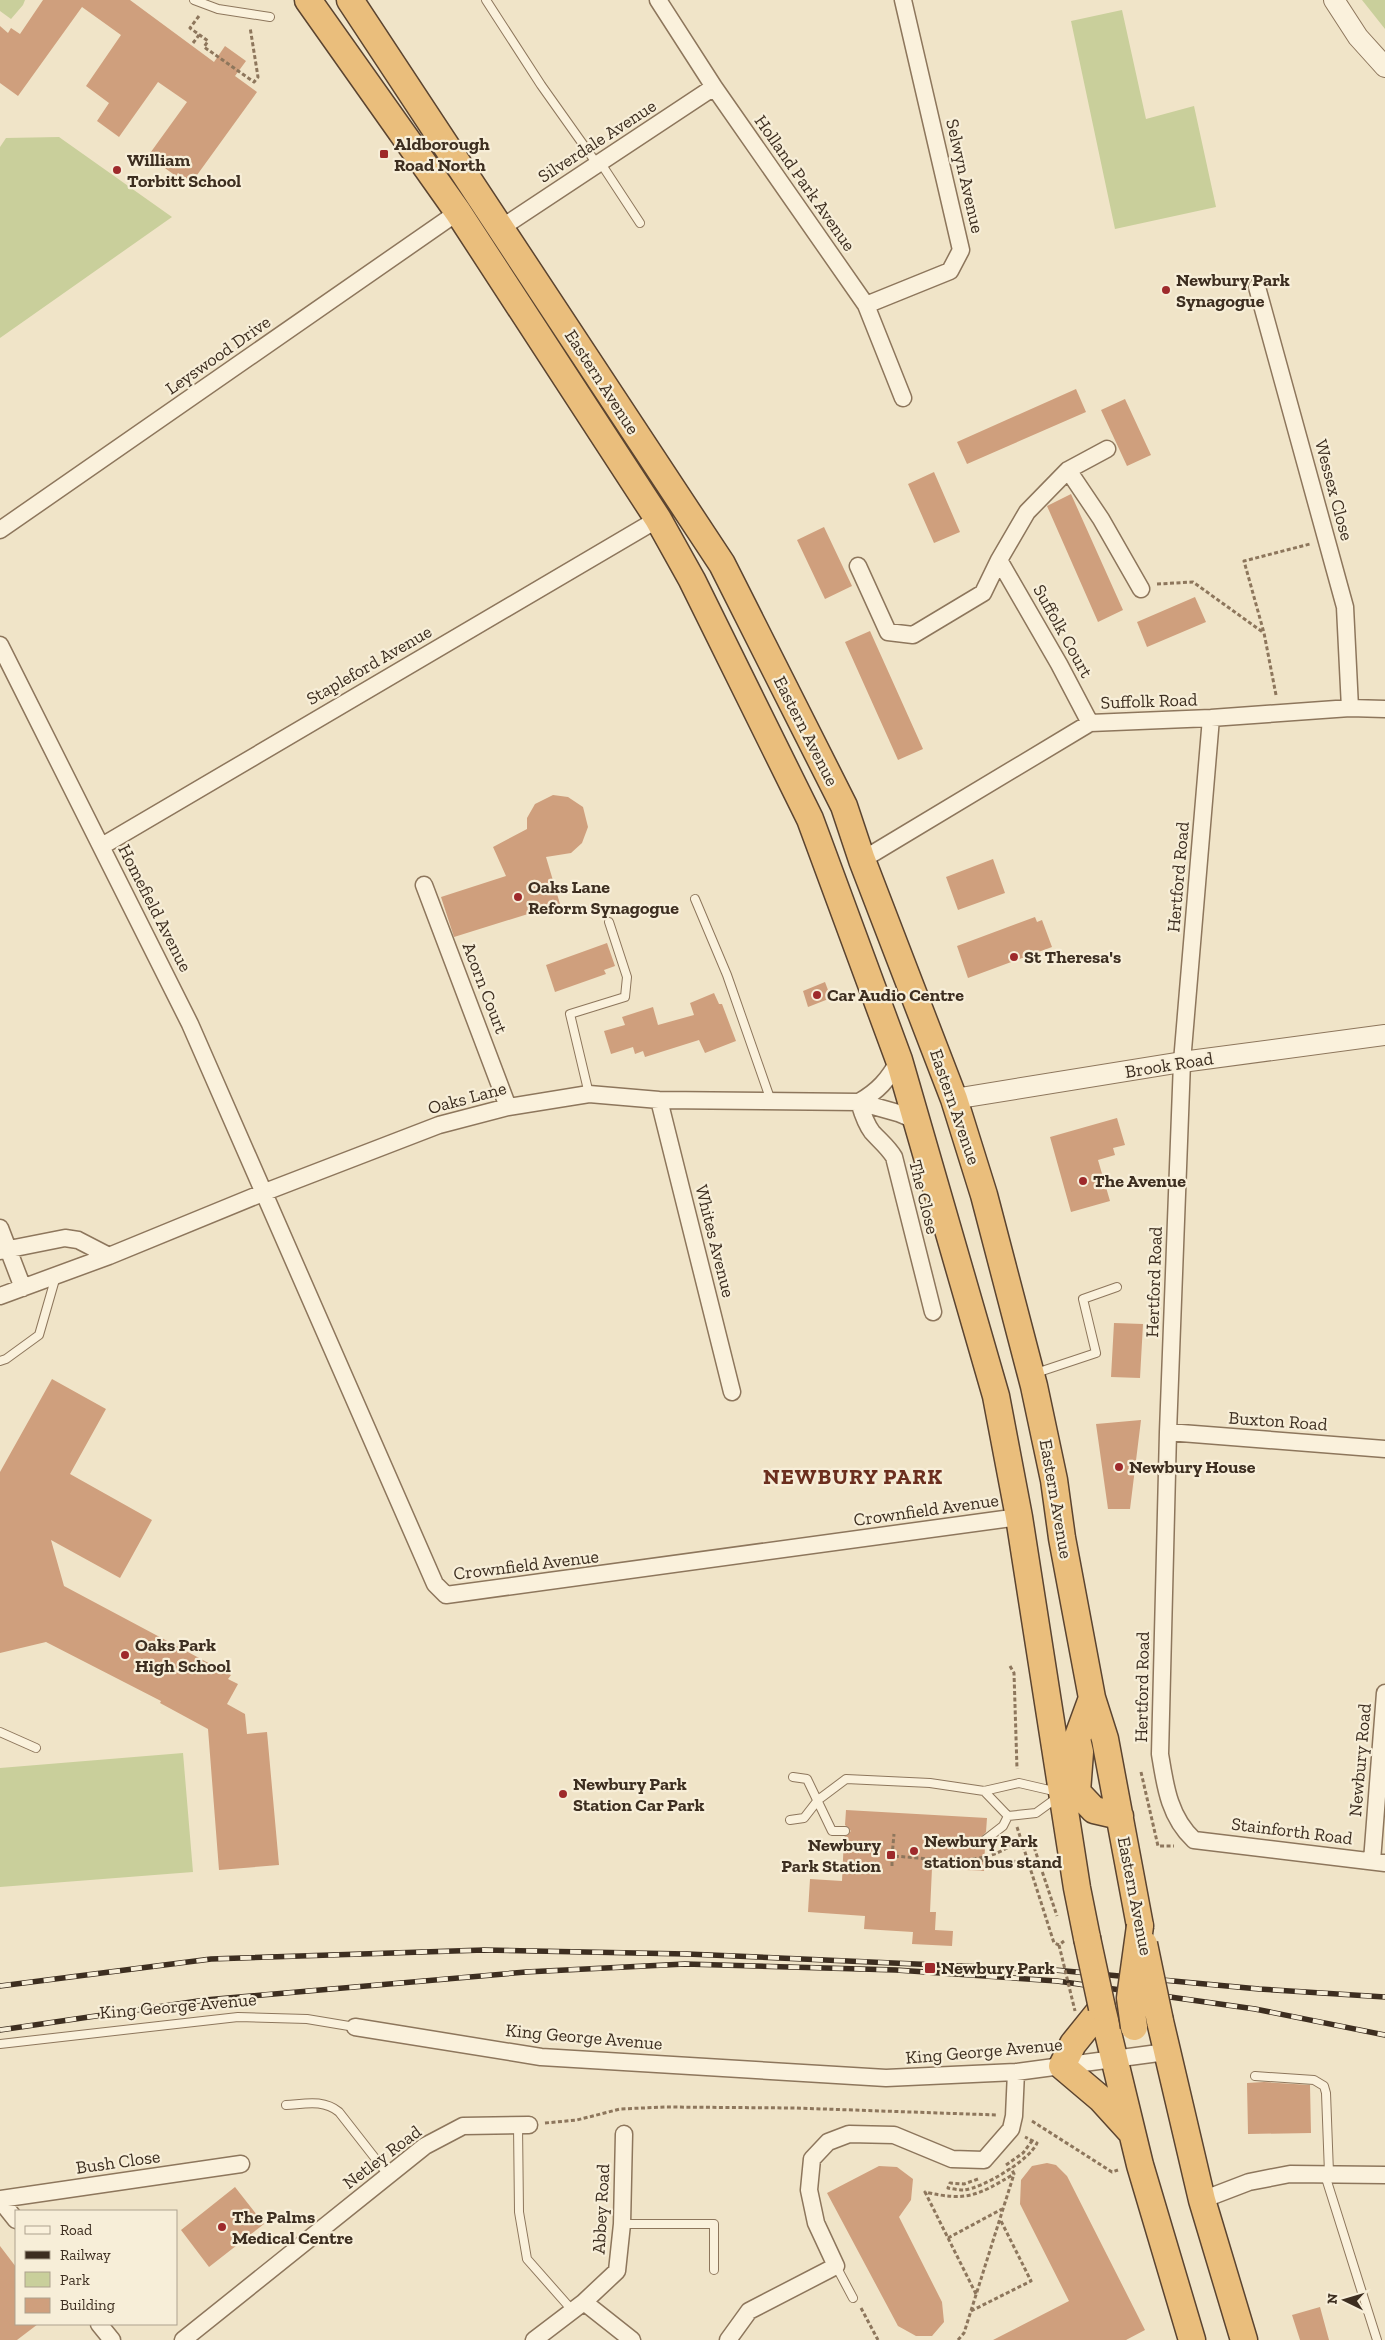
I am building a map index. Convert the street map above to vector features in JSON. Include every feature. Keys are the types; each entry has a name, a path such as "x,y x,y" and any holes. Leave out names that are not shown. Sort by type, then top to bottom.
{"highway":[{"name":"Eastern Avenue","path":"308,0 458,212 658,519 692,580 810,819 899,1060 996,1396 1070,1793 1087,1938 1133,2136 1192,2340"},
{"name":"Eastern Avenue","path":"350,0 722,564 844,806 862,860 954,1099 984,1194 1031,1374 1054,1480 1062,1538 1092,1698 1105,1739 1166,2052 1202,2200 1244,2340"},
{"path":"1092,1698 1077,1739 1080,1752 1070,1793 1094,1810 1120,1816"},
{"path":"1115,2058 1134,2027 1130,1998 1140,1926"},
{"path":"1102,2008 1073,2044 1062,2066 1100,2099 1133,2136"}],"street":[{"name":"Holland Park Avenue","path":"658,0 714,87 866,306 903,398"},
{"name":"Selwyn Avenue","path":"866,306 950,271 961,250 902,0"},
{"path":"1334,0 1358,37 1385,67"},
{"name":"Silverdale Avenue","path":"501,228 714,87"},
{"name":"Leyswood Drive","path":"0,530 458,212"},
{"name":"Wessex Close","path":"1257,287 1345,607 1350,708"},
{"path":"858,566 888,632 913,635 983,593 999,560 1028,512 1068,470 1107,449"},
{"path":"1068,470 1101,519 1141,587"},
{"name":"Stapleford Avenue","path":"102,846 658,519"},
{"name":"Suffolk Court","path":"999,560 1059,664 1090,723"},
{"name":"Homefield Avenue","path":"0,645 190,1024 265,1192"},
{"name":"Suffolk Road","path":"862,860 1090,723 1211,718 1350,708 1385,709"},
{"name":"Hertford Road","path":"1194,1840 1178,1822 1167,1796 1160,1754 1168,1432 1182,1062 1211,718"},
{"name":"Acorn Court","path":"424,885 508,1107"},
{"name":"Brook Road","path":"954,1099 1182,1062 1385,1034"},
{"path":"858,1102 876,1092 889,1078 899,1060"},
{"name":"Oaks Lane","path":"0,1296 109,1256 265,1192 439,1125 508,1107 589,1094 659,1100 858,1102 898,1113 917,1121"},
{"name":"Whites Avenue","path":"659,1100 732,1392"},
{"name":"The Close","path":"858,1102 869,1127 887,1145 894,1157 933,1312"},
{"name":"Crownfield Avenue","path":"265,1192 435,1584 446,1595 476,1593 1019,1517"},
{"path":"0,1228 4,1250 23,1288"},
{"path":"4,1250 64,1238 78,1240 109,1256"},
{"name":"Buxton Road","path":"1168,1432 1385,1449"},
{"name":"Newbury Road","path":"1378,1862 1385,1693"},
{"name":"Stainforth Road","path":"1194,1840 1378,1862"},
{"name":"King George Avenue","path":"355,2027 541,2057 886,2078 1016,2072 1166,2052"},
{"path":"728,2340 749,2311 836,2266 816,2223 809,2190 812,2159 828,2142 850,2134 894,2135 952,2159 984,2160 1011,2129 1014,2116 1016,2072"},
{"name":"Netley Road","path":"183,2340 425,2146 463,2126 524,2125"},
{"name":"Abbey Road","path":"534,2340 578,2306 617,2271 622,2224 624,2134"},
{"name":"Bush Close","path":"0,2200 241,2164"},
{"path":"1202,2200 1249,2182 1290,2174 1385,2175"},
{"path":"0,2200 15,2219"},
{"path":"578,2306 632,2340"},
{"path":"100,2325 112,2340"}],"lane":[{"path":"486,0 541,85 599,163 640,223"},
{"path":"196,1 218,9 270,17"},
{"path":"695,899 727,975 771,1101"},
{"path":"589,1094 570,1014 625,997 627,977 609,922"},
{"path":"0,1360 39,1335 56,1276"},
{"path":"1031,1374 1096,1353 1083,1299 1117,1287"},
{"path":"0,1732 36,1748"},
{"path":"793,1777 807,1779 832,1831 845,1832"},
{"path":"790,1820 804,1818 818,1800 846,1779 930,1783 984,1791 1019,1783 1070,1793"},
{"path":"984,1791 1008,1816"},
{"path":"1008,1816 1036,1814 1070,1793"},
{"path":"986,1840 1003,1826 1008,1816"},
{"name":"King George Avenue","path":"0,2044 238,2016 307,2020 355,2027"},
{"path":"1256,2076 1314,2080 1324,2086 1326,2093 1327,2173 1377,2340"},
{"path":"286,2106 324,2103 333,2107 339,2112 388,2176"},
{"path":"524,2125 519,2212 527,2259 578,2306"},
{"path":"622,2224 714,2224 714,2270"},
{"path":"836,2266 853,2298"}],"path":[{"path":"196,1 199,15 190,28 208,41 204,47 254,82 258,77 250,25 242,24"},
{"path":"193,43 199,35"},
{"path":"1279,713 1264,633 1244,561 1327,539"},
{"path":"1141,587 1193,582 1240,613 1264,633"},
{"path":"1010,1666 1014,1673 1017,1770"},
{"path":"1141,1772 1156,1840"},
{"path":"1017,1826 1054,1943 1059,1945 1075,2011"},
{"path":"892,1866 894,1834"},
{"path":"1030,1835 1058,1920"},
{"path":"976,1860 1002,1852 1013,1844"},
{"path":"892,1856 1029,1862"},
{"path":"524,2125 577,2120 620,2109 664,2107 795,2108 1024,2116 1112,2172"},
{"path":"1014,2174 1009,2169 1035,2149"},
{"path":"962,2340 1014,2174"},
{"path":"976,2294 925,2192 946,2197 968,2197 988,2189 1014,2174"},
{"path":"948,2238 1003,2209"},
{"path":"971,2312 1031,2281 1000,2219"},
{"path":"853,2298 862,2309 878,2340"},
{"path":"958,2340 964,2333"}],"green space":[{"path":"0,0 25,0 11,19 0,11"},
{"path":"1362,0 1385,0 1385,29"},
{"path":"1122,10 1146,119 1194,106 1216,207 1115,229 1071,21"},
{"path":"59,137 172,217 0,338 0,147 6,138"},
{"path":"183,1753 193,1872 0,1887 0,1768"}],"building":[{"path":"43,0 130,0 214,62 225,46 246,61 235,76 257,92 192,182 178,173 176,176 148,156 187,102 158,82 119,137 97,121 109,103 86,86 121,35 82,7 18,96 0,83 0,26 8,33 11,28 20,34"},
{"path":"1076,389 1086,412 967,464 957,442"},
{"path":"1125,399 1151,455 1127,466 1101,410"},
{"path":"934,472 960,532 934,543 908,484"},
{"path":"1071,494 1123,610 1098,622 1047,506"},
{"path":"824,527 852,586 825,599 797,540"},
{"path":"1195,597 1206,622 1147,647 1137,622"},
{"path":"870,631 923,749 898,760 845,642"},
{"path":"553,795 568,797 583,807 588,827 582,843 571,853 546,857 560,904 454,937 441,897 506,876 493,847 527,829 527,818 535,804"},
{"path":"993,859 1005,893 958,910 946,877"},
{"path":"1035,917 1037,922 1042,920 1052,947 968,978 957,946"},
{"path":"607,943 615,966 604,970 606,974 555,992 546,965"},
{"name":"Car Audio Centre","path":"825,982 831,998 808,1007 803,991"},
{"path":"714,993 719,1004 722,1004 736,1041 705,1053 699,1040 645,1057 643,1051 635,1054 633,1047 611,1054 604,1031 625,1025 622,1017 653,1007 658,1025 694,1015 690,1003"},
{"name":"The Avenue","path":"1117,1118 1125,1145 1113,1148 1115,1155 1098,1160 1110,1201 1071,1212 1050,1137"},
{"path":"1114,1323 1143,1324 1140,1378 1111,1377"},
{"path":"52,1379 106,1409 70,1474 152,1520 120,1578 51,1540 64,1586 231,1675 228,1679 238,1684 227,1704 245,1714 247,1734 267,1732 279,1865 219,1870 208,1729 160,1703 161,1701 46,1642 0,1653 0,1472"},
{"name":"Newbury House","path":"1141,1420 1130,1509 1108,1509 1096,1424"},
{"path":"846,1810 987,1818 986,1832 979,1840 985,1846 984,1871 932,1868 930,1912 936,1912 935,1930 953,1931 952,1946 912,1944 913,1932 864,1929 865,1916 808,1912 810,1879 842,1881 844,1837 851,1831 845,1825"},
{"path":"1264,2082 1310,2085 1311,2133 1248,2134 1247,2083"},
{"path":"1047,2163 1056,2165 1067,2176 1145,2330 1126,2340 993,2340 1069,2301 1020,2204 1021,2180 1032,2166"},
{"path":"879,2166 897,2167 913,2179 911,2200 899,2217 942,2302 944,2322 932,2336 916,2336 898,2326 827,2193"},
{"name":"The Palms Medical Centre","path":"235,2187 264,2224 209,2267 181,2230"},
{"path":"0,2246 15,2266 15,2325 37,2325 17,2340 0,2340"},
{"path":"1320,2307 1329,2340 1300,2340 1292,2315"}],"railway":[{"path":"0,1986 211,1959 484,1950 687,1954 1055,1970 1259,1989 1385,1997"},
{"path":"0,2030 205,2000 526,1972 685,1964 896,1970 1057,1981 1255,2009 1385,2035"}],"place":[{"name":"Aldborough Road North","path":"384,154"},
{"name":"William Torbitt School","path":"117,170"},
{"name":"Newbury Park Synagogue","path":"1166,290"},
{"name":"Oaks Lane Reform Synagogue","path":"518,897"},
{"name":"St Theresa's","path":"1014,957"},
{"name":"Car Audio Centre","path":"817,995"},
{"name":"The Avenue","path":"1083,1181"},
{"name":"Newbury House","path":"1119,1467"},
{"name":"Oaks Park High School","path":"125,1655"},
{"name":"Newbury Park Station Car Park","path":"563,1794"},
{"name":"Newbury Park station bus stand","path":"914,1851"},
{"name":"Newbury Park Station","path":"891,1855"},
{"name":"Newbury Park","path":"930,1968"},
{"name":"The Palms Medical Centre","path":"222,2227"}],"district":[{"name":"NEWBURY PARK","path":"853,1476"}]}
